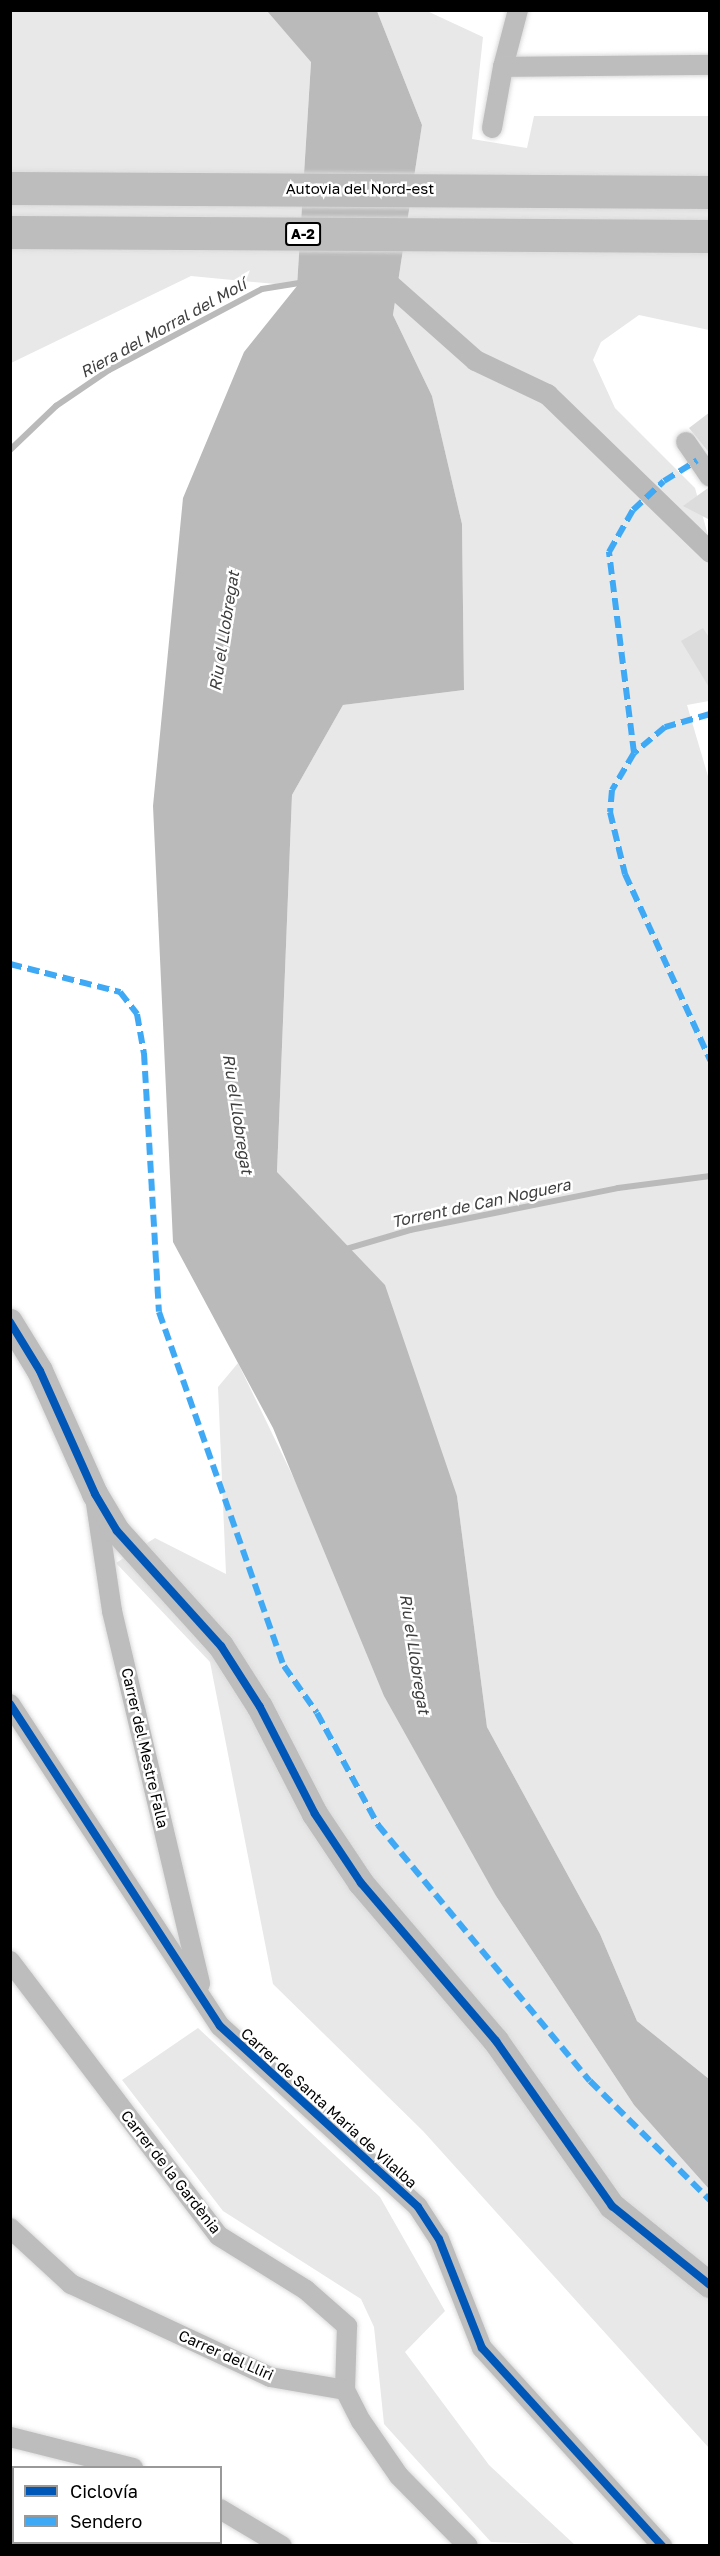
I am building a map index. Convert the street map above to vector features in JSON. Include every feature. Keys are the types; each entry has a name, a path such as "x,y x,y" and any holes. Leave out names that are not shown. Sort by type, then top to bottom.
{"highway":[{"name":"Autovia del Nord-est","path":"10,188 710,192"},
{"name":"A-2","path":"10,232 710,236"}],"street":[{"path":"492,128 503,67 518,10"},
{"path":"503,67 710,65"},
{"path":"686,442 710,477"},
{"path":"10,1322 40,1371 95,1494 141,1563 221,1646 336,1849 496,2041 591,2182 640,2232 710,2285"},
{"name":"Carrer del Mestre Falla","path":"95,1494 112,1611 204,2000"},
{"name":"Carrer de Santa Maria de Vilalba","path":"10,1704 220,2026 243,2050 418,2206 440,2239 482,2348 662,2546"},
{"name":"Carrer de la Gardènia","path":"10,1961 219,2236 306,2290 347,2326 345,2390"},
{"name":"Carrer del Lliri","path":"10,2228 71,2284 270,2377 345,2390"},
{"path":"345,2390 361,2421 399,2476 468,2546"},
{"path":"10,2438 125,2466"},
{"path":"222,2510 282,2546"}],"shaded area":[{"path":"11,11 267,11 311,61 297,286 191,276 11,363"},
{"path":"377,11 427,11 483,37 472,139 527,148 534,116 709,116 709,330 639,315 601,342 593,360 615,408 695,488 709,539 709,701 687,705 710,783 709,2079 637,2021 600,1934 487,1727 457,1496 277,1173 292,795 343,705 464,690 462,524 432,396 393,315 422,125"},
{"path":"238,1363 496,1896 634,2105 709,2189 709,2448 423,2131 273,1984 210,1662 116,1563 155,1538 226,1574 218,1387"},
{"path":"198,2028 380,2197 445,2311 405,2352 489,2465 575,2545 491,2542 384,2424 374,2327 361,2299 223,2211 122,2080"}],"water":[{"name":"Riu el Llobregat","path":"267,11 377,11 422,125 393,315 432,396 462,524 464,690 343,705 292,795 277,1172 385,1285 457,1496 487,1727 600,1934 637,2021 709,2079 709,2189 634,2105 496,1896 384,1696 273,1428 173,1242 153,806 183,498 244,352 297,286 311,62"}],"building":[{"path":"710,412 710,454 689,428"},
{"path":"708,488 710,489 710,520 683,506"},
{"path":"703,628 710,639 710,689 681,641"}],"waterway":[{"path":"377,273 475,360 547,394 710,552"},
{"name":"Riera del Morral del Molí","path":"10,450 56,406 109,370 262,289 305,282"},
{"name":"Torrent de Can Noguera","path":"343,1250 410,1230 618,1188 710,1176"}],"marked path":[{"path":"634,753 609,552 633,510 664,481 697,460"},
{"path":"710,714 665,727 634,753 612,790 610,812 625,874 710,1060"},
{"path":"10,964 120,992 137,1014 144,1053 159,1312 284,1666 317,1713 378,1825 590,2081 710,2200"}],"cycle path":[{"path":"10,1322 40,1371 95,1494 117,1531 221,1646 260,1707 315,1814 361,1883 496,2041 612,2206 710,2285"},
{"path":"10,1704 220,2026 418,2207 439,2239 482,2348 662,2546"}]}
